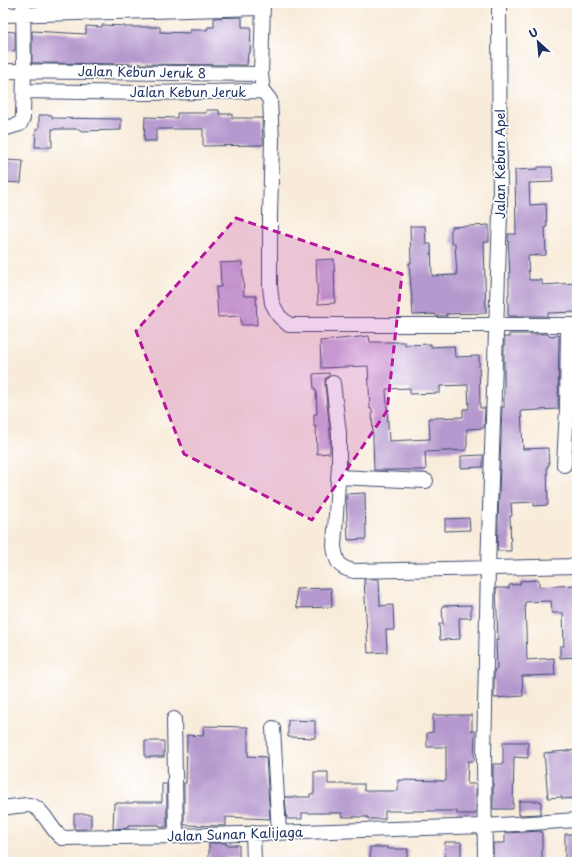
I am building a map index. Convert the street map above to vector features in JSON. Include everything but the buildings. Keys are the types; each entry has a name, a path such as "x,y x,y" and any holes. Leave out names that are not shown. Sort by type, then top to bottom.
{"street":[{"name":"Jalan Kebun Apel","path":"484,862 484,754 488,568 500,214 499,3"},
{"path":"3,15 23,9 263,6"},
{"name":"Jalan Kebun Jeruk","path":"24,91 144,93 264,91 261,74 263,6"},
{"path":"6,128 20,124 23,118 23,9"},
{"name":"Jalan Kebun Jeruk 8","path":"3,71 24,70 261,74"},
{"path":"264,91 270,100 272,140 270,287 272,303 279,316 289,325 573,326 564,465"},
{"path":"333,383 339,433 334,546 336,558 346,569 354,571 577,566"},
{"path":"338,477 426,481"},
{"path":"174,719 176,836"},
{"path":"273,728 279,833"},
{"name":"Jalan Sunan Kalijaga","path":"3,808 30,805 37,808 57,835 62,838 253,834 484,826 577,820"},
{"path":"253,834 254,862"}],"highlighted area":[{"path":"236,218 402,274 387,411 312,520 184,454 136,331"}]}
